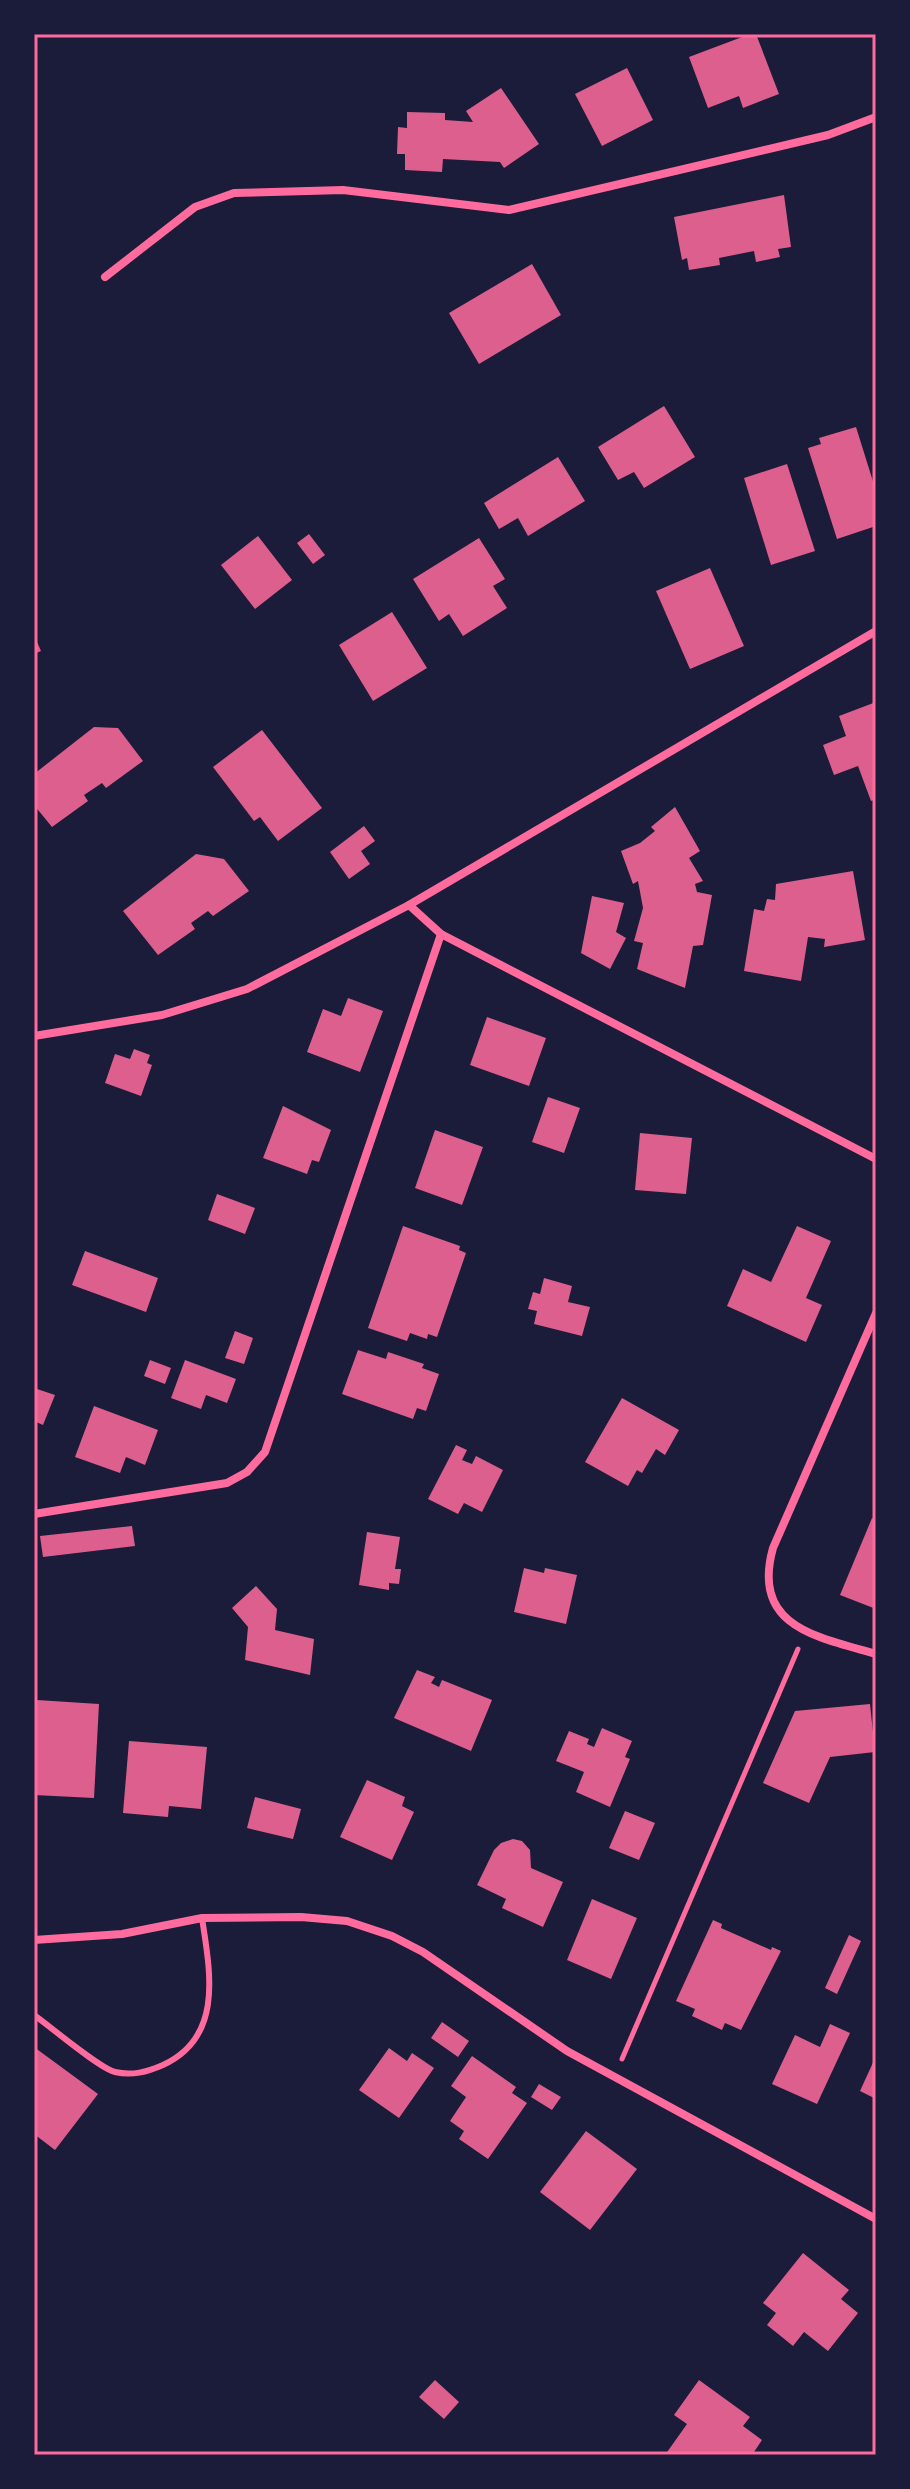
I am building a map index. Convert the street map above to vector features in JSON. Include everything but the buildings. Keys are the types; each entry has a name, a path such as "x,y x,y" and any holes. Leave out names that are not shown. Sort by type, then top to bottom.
{"street":[{"path":"105,277 195,207 234,193 343,190 509,210 828,135 876,117"},
{"path":"34,1036 162,1015 247,989 409,905 876,631"},
{"path":"409,905 441,934 876,1159"},
{"path":"34,1514 227,1483 247,1472 265,1452 441,934"},
{"path":"876,1313 773,1548 767,1570 768,1588 789,1623 805,1633 876,1654"},
{"path":"34,1940 122,1934 202,1918 301,1917 347,1921 392,1936 423,1952 567,2051 876,2219"}],"lane":[{"path":"34,2015 113,2072 144,2074 177,2059 199,2034 210,2006 211,1980 202,1918"}],"path":[{"path":"614,2077 805,1633"}]}
